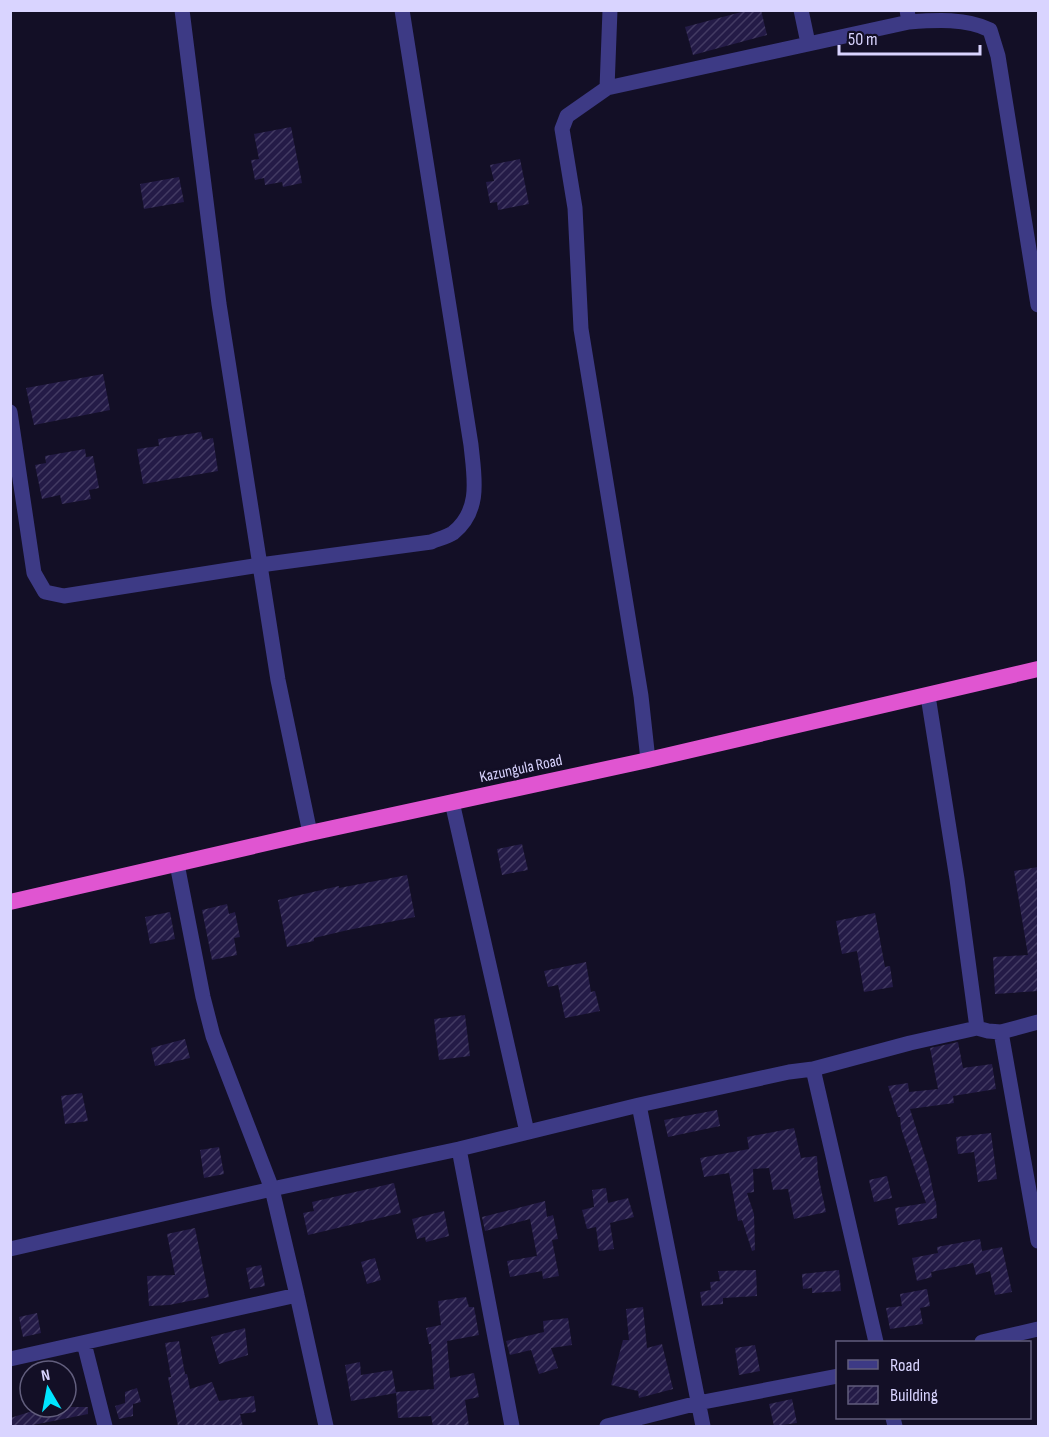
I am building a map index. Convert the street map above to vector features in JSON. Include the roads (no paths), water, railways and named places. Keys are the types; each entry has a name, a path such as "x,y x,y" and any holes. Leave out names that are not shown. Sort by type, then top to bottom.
{"highway":[{"name":"Kazungula Road","path":"10,902 310,833 648,760 1038,669"}],"street":[{"path":"182,10 219,304 278,680 310,833"},
{"path":"10,412 34,573 45,592 64,596 260,565 431,543 452,533 469,515 475,495 471,445 402,10"},
{"path":"607,88 610,10"},
{"path":"801,10 808,43"},
{"path":"648,760 641,696 581,329 575,208 562,129 567,116 607,88 808,43 908,16 978,24 990,30 998,56 1038,305"},
{"path":"928,696 957,879 977,1028"},
{"path":"452,802 527,1132"},
{"path":"177,864 213,1036 273,1189 326,1426"},
{"path":"10,1249 459,1149 639,1105 789,1072 813,1069 977,1028 1001,1032 1038,1022"},
{"path":"1001,1032 1038,1241"},
{"path":"813,1069 876,1341"},
{"path":"639,1105 703,1426"},
{"path":"459,1149 512,1426"},
{"path":"10,1359 297,1295"},
{"path":"986,1341 1038,1329"},
{"path":"84,1343 105,1426"},
{"path":"607,1426 698,1403 836,1376"}]}
